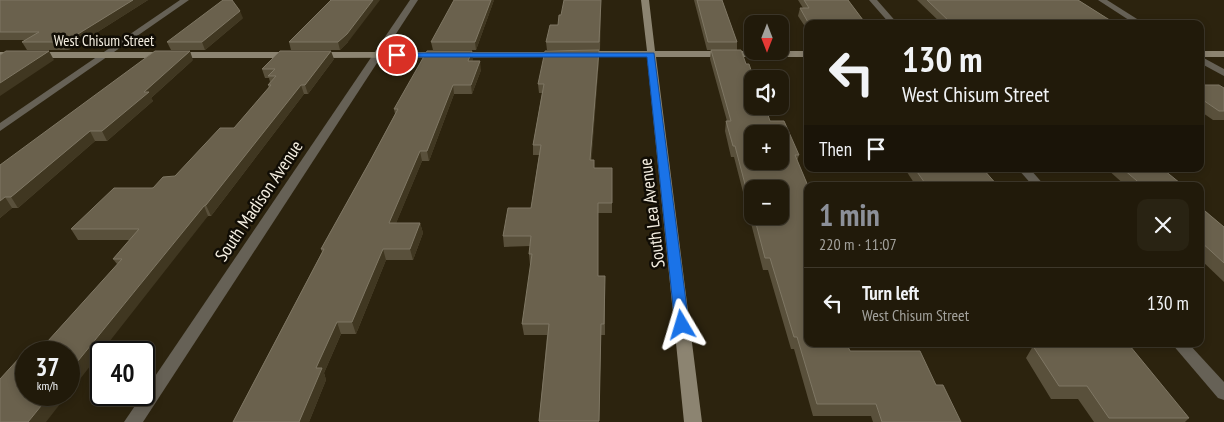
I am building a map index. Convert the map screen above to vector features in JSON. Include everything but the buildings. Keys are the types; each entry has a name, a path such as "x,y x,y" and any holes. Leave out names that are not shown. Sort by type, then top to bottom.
{"street":[{"path":"0,128 185,0"},
{"name":"South Madison Avenue","path":"133,422 414,0"},
{"name":"South Lea Avenue","path":"644,0 693,422"},
{"path":"872,0 890,20"},
{"path":"1102,0 1134,20"},
{"name":"West Chisum Street","path":"0,55 804,54"},
{"path":"1204,54 1224,54"},
{"path":"1204,61 1224,73"},
{"path":"1027,172 1035,182"},
{"path":"1183,347 1224,393"}],"route":[{"path":"397,55 651,54 682,325"}]}
